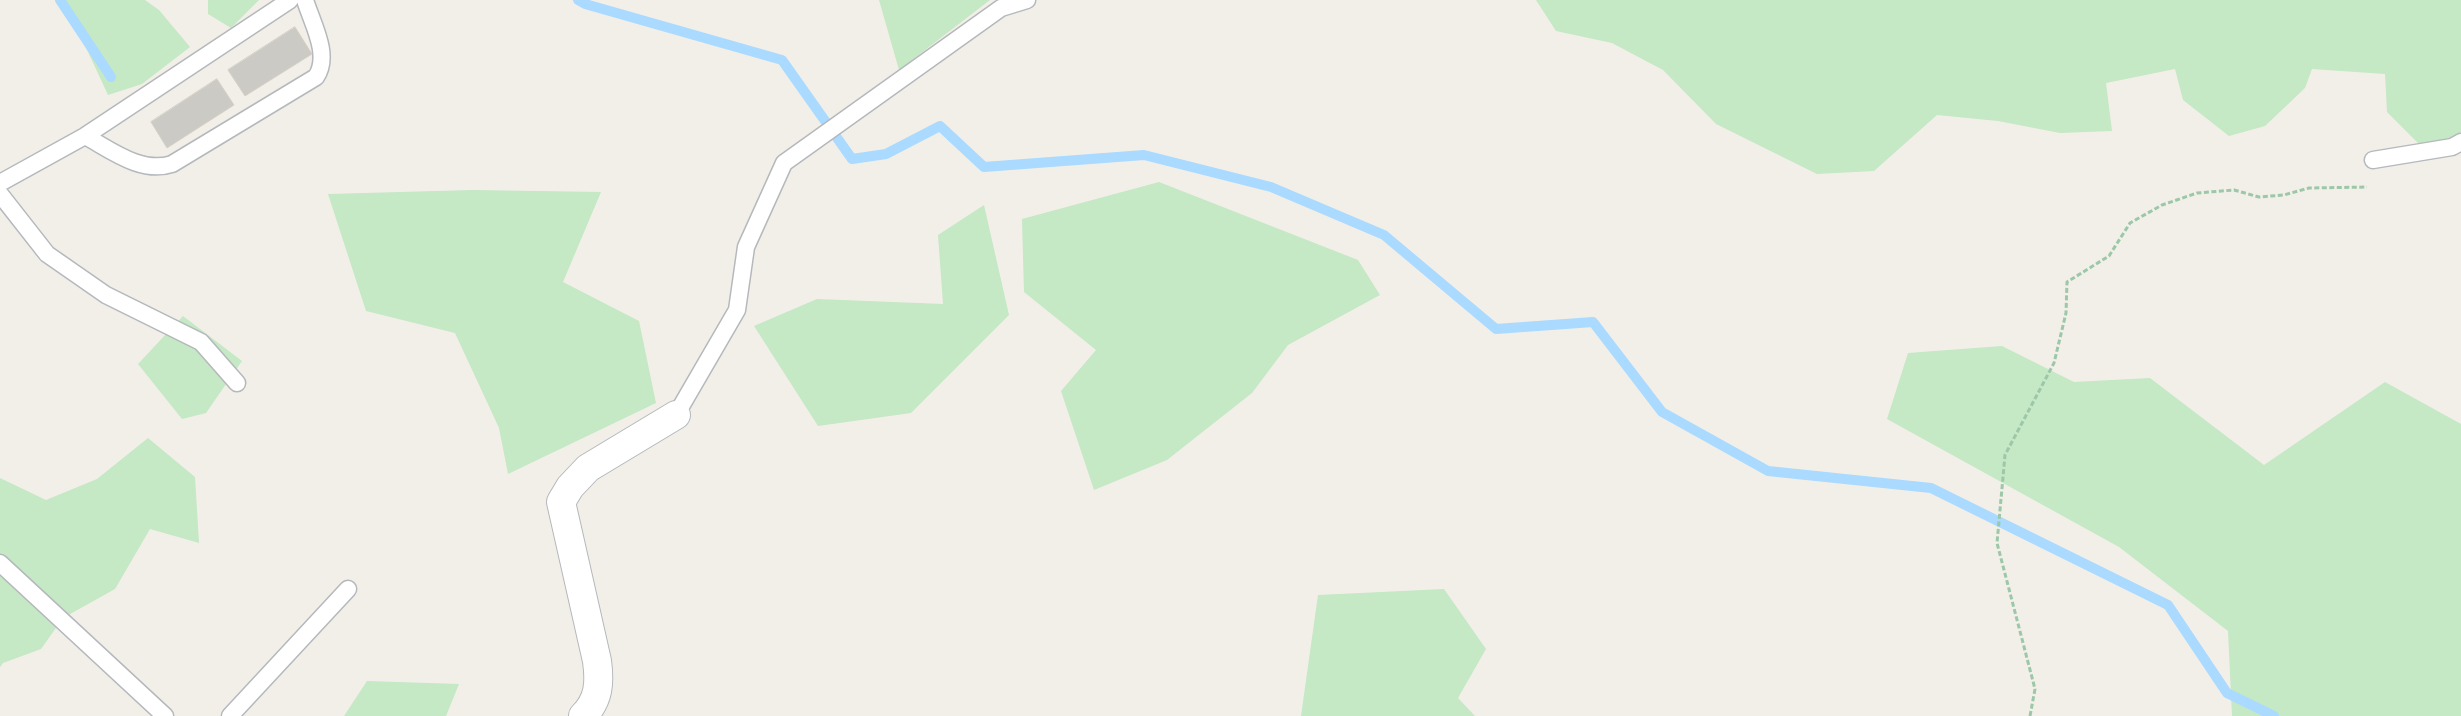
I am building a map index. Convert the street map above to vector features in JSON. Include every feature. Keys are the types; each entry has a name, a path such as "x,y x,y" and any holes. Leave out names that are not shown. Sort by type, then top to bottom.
{"street":[{"path":"583,716 592,707 600,685 597,661 561,502 570,487 588,468 676,415"}],"lane":[{"path":"0,183 85,136 290,0"},
{"path":"85,136 133,161 146,166 160,168 172,164 316,77 322,68 321,50 305,0"},
{"path":"676,415 737,310 746,247 784,163 1002,8 1027,0"},
{"path":"2374,160 2452,147 2461,142"},
{"path":"0,194 47,254 106,295 201,342 237,384"},
{"path":"0,563 165,716"},
{"path":"230,716 348,589"}],"path":[{"path":"2030,716 2035,689 1997,543 2005,455 2054,363 2066,312 2067,282 2109,256 2130,223 2162,206 2197,193 2234,190 2259,197 2284,195 2309,188 2373,187 2374,160"}],"green space":[{"path":"64,0 145,0 159,10 190,47 142,84 108,95"},
{"path":"208,0 259,0 231,28 208,14"},
{"path":"879,0 990,0 899,70"},
{"path":"1536,0 2461,0 2461,132 2454,138 2423,148 2387,112 2385,74 2312,69 2305,88 2265,126 2229,136 2183,100 2175,69 2106,83 2112,131 2060,133 1998,121 1937,115 1874,171 1817,174 1716,124 1663,70 1612,43 1556,31"},
{"path":"1159,182 1358,260 1380,295 1288,345 1252,393 1167,460 1094,490 1061,391 1096,350 1024,292 1022,219"},
{"path":"473,190 601,192 563,282 639,321 656,403 508,474 499,428 455,333 366,311 328,194"},
{"path":"984,205 1009,315 911,413 818,426 754,326 817,299 943,304 938,235"},
{"path":"183,316 242,361 206,413 182,419 138,364"},
{"path":"2002,346 2074,382 2150,378 2264,465 2385,382 2461,424 2461,716 2232,716 2228,631 2119,547 1887,419 1908,353"},
{"path":"148,438 195,477 199,543 150,529 115,589 63,618 41,649 3,663 0,667 0,478 46,500 97,479"},
{"path":"1444,589 1486,649 1458,698 1475,716 1301,716 1318,595"},
{"path":"367,681 459,684 446,716 344,716"}],"building":[{"path":"295,27 312,54 245,96 228,70"},
{"path":"217,79 234,105 167,148 151,122"}],"waterway":[{"path":"60,0 111,77"},
{"path":"578,0 585,4 782,60 852,159 886,154 940,126 984,167 1144,155 1271,187 1384,235 1496,329 1593,322 1662,412 1768,471 1931,488 2168,605 2227,693 2274,716"}]}
